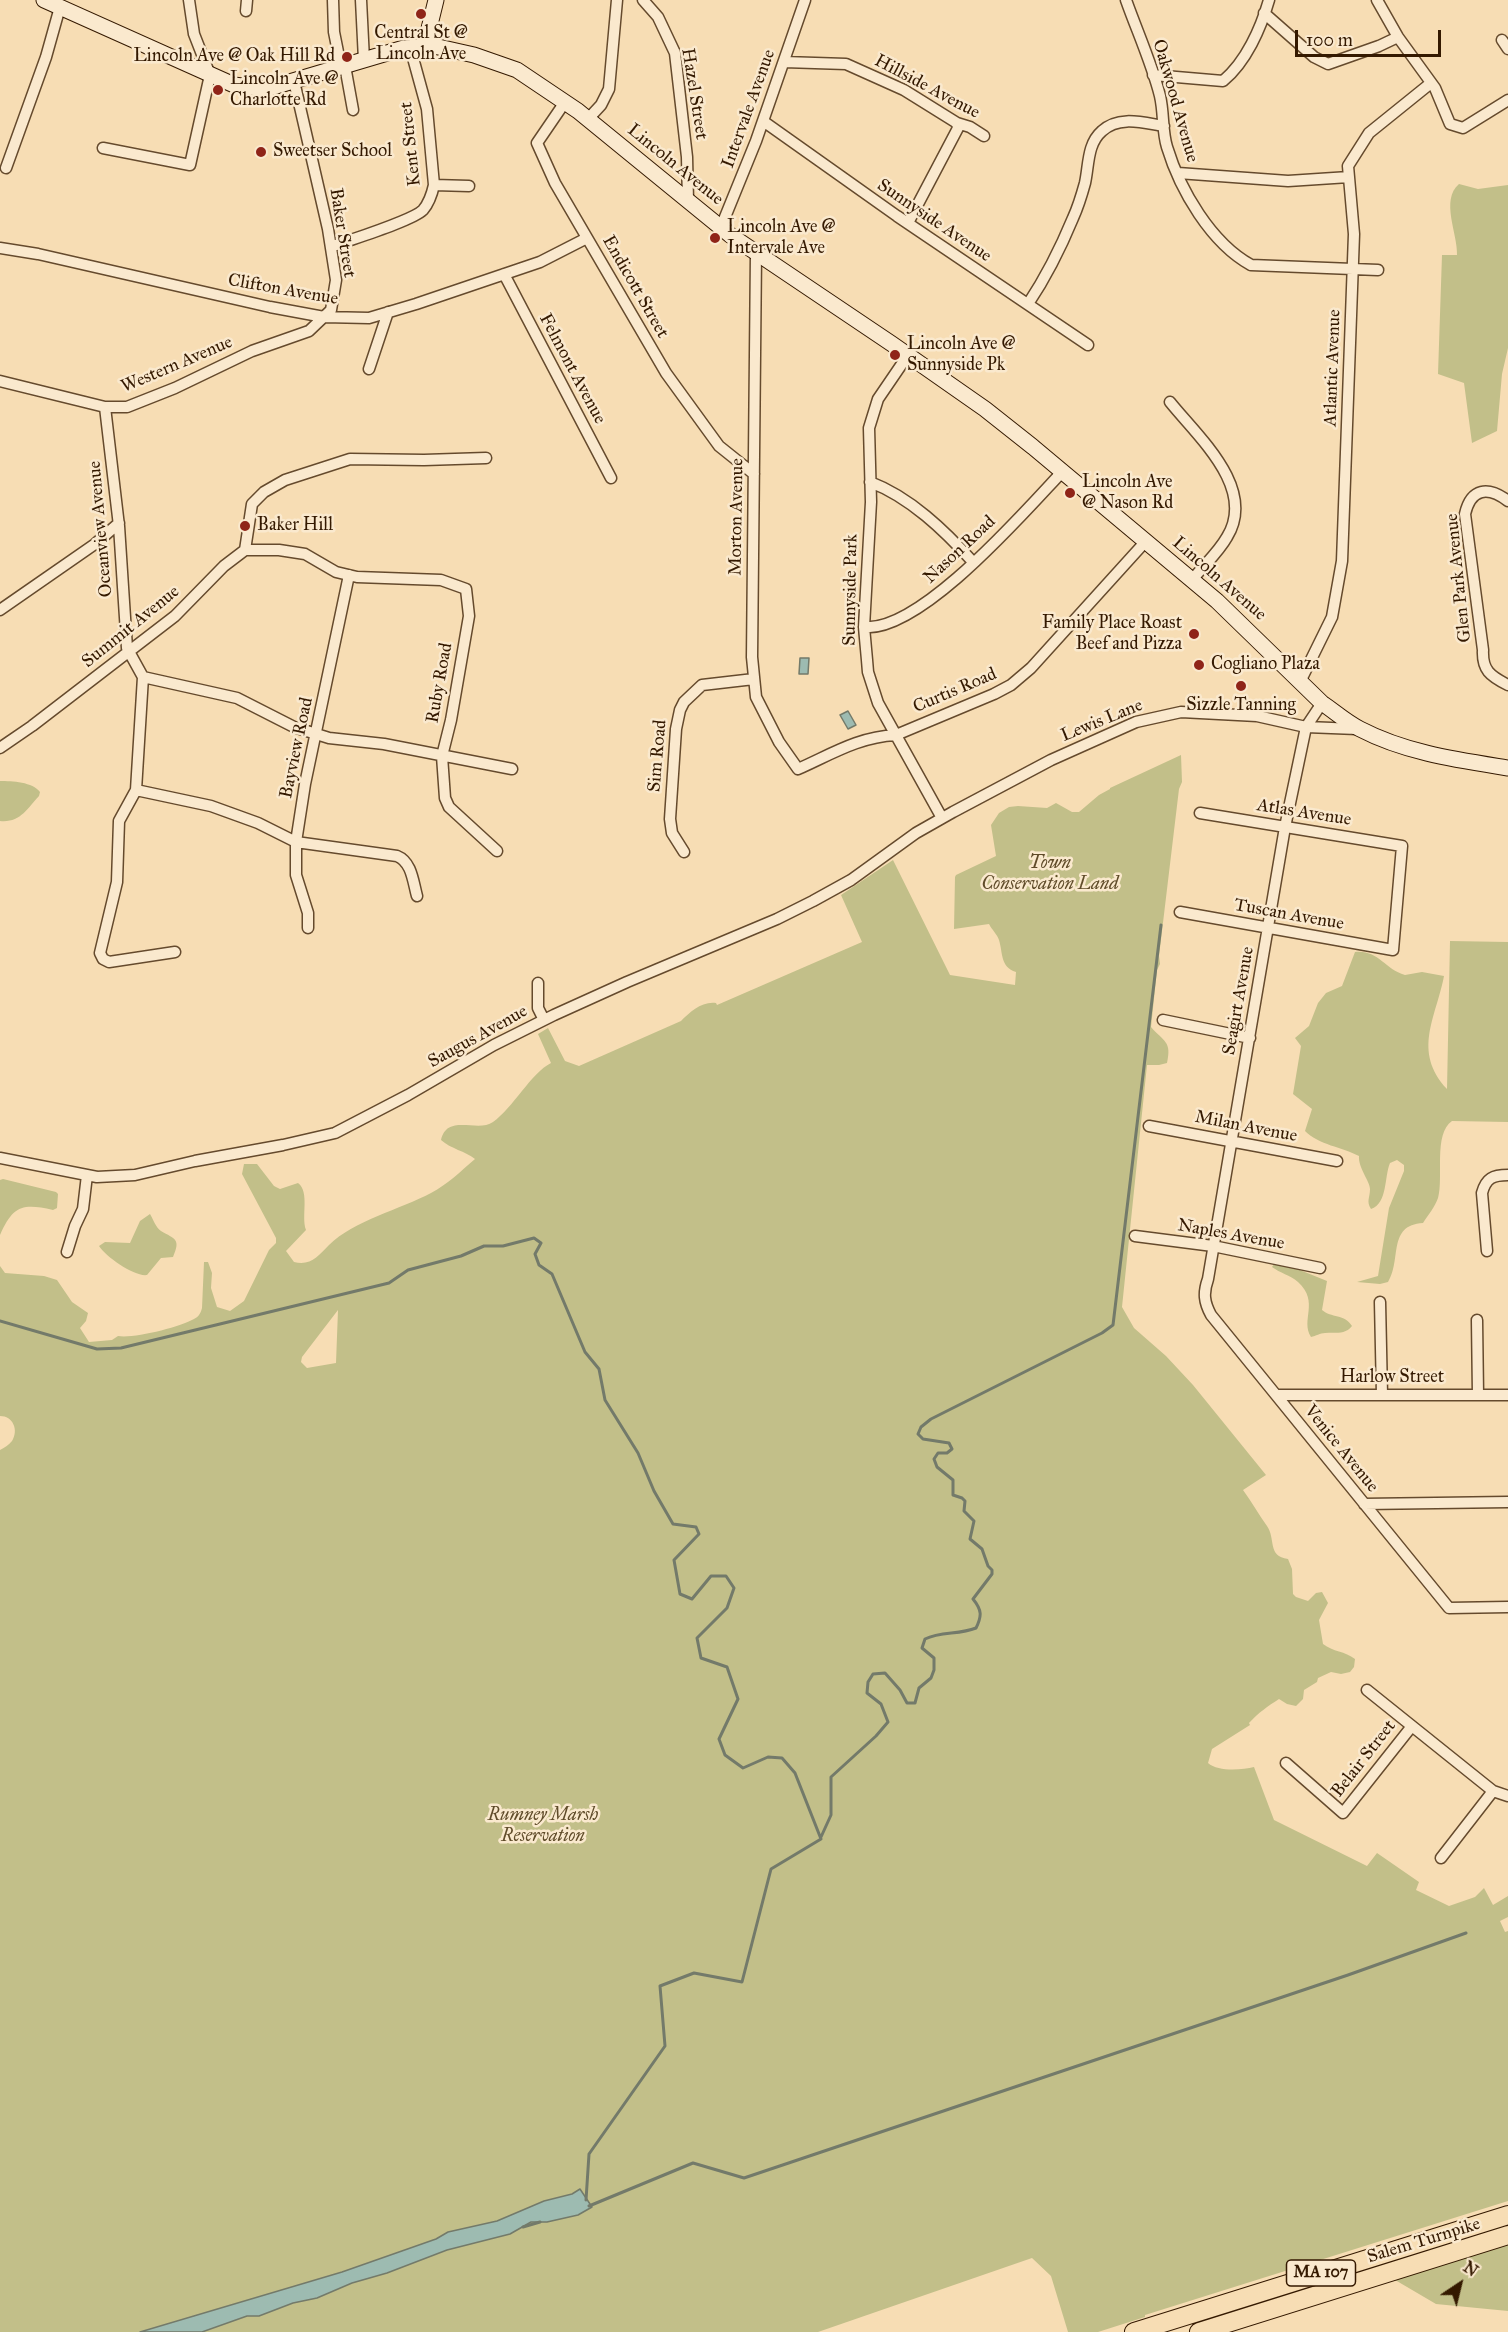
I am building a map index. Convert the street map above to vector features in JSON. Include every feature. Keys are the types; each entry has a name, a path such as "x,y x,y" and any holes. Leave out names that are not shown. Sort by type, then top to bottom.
{"main road":[{"name":"Lincoln Avenue","path":"44,0 234,85 266,89 418,46 474,55 517,70 588,119 756,253 985,409 1063,471 1192,580 1260,641 1322,703 1360,729 1399,745 1438,756 1508,768"},
{"path":"418,46 436,0"},
{"name":"Salem Turnpike","path":"1134,2332 1508,2215"},
{"name":"Salem Turnpike","path":"1199,2332 1508,2235"}],"street":[{"path":"103,148 190,165 210,75 194,34 189,0"},
{"path":"333,0 334,32 353,110"},
{"path":"361,0 364,60"},
{"path":"588,119 601,105 609,89 617,0"},
{"name":"Hazel Street","path":"643,0 658,17 675,53 687,157 688,201"},
{"name":"Intervale Avenue","path":"721,227 763,121 805,0"},
{"name":"Oakwood Avenue","path":"1126,0 1160,96 1167,146 1194,205 1214,232 1251,265 1378,270"},
{"path":"1153,75 1223,81 1233,73 1252,42 1269,0"},
{"path":"1377,0 1398,37 1431,83 1450,124 1463,128 1508,100"},
{"path":"6,168 46,57 60,7"},
{"path":"1264,13 1314,57 1328,64 1398,37"},
{"name":"Kent Street","path":"331,247 422,212 432,196 434,185 427,109 418,46"},
{"name":"Hillside Avenue","path":"784,62 846,64 904,90 957,123 970,127 984,136"},
{"name":"Baker Street","path":"294,81 331,247 336,280 331,310 324,317"},
{"name":"Atlantic Avenue","path":"1300,682 1332,617 1342,561 1354,234 1348,166 1369,133 1431,83"},
{"name":"Endicott Street","path":"565,102 537,143 555,183 666,373 719,446 754,474"},
{"path":"1028,304 1044,280 1073,219 1085,181 1093,144 1101,131 1108,126 1127,120 1164,126"},
{"name":"Sunnyside Avenue","path":"763,121 1088,345"},
{"path":"908,223 958,128 957,123"},
{"path":"1178,173 1288,181 1349,177"},
{"path":"434,185 469,186"},
{"name":"Clifton Avenue","path":"0,248 324,317 369,318 540,262 587,238"},
{"name":"Morton Avenue","path":"756,253 752,657 756,697 779,742 798,769"},
{"name":"Felmont Avenue","path":"504,274 611,478"},
{"path":"369,369 388,312"},
{"name":"Western Avenue","path":"0,381 105,407 127,407 176,388 252,351 309,332 324,317"},
{"name":"Sunnyside Park","path":"908,355 878,399 869,428 870,482 864,627 868,672 878,703 942,818"},
{"path":"1170,402 1225,469 1234,492 1233,524 1228,537 1192,580"},
{"name":"Oceanview Avenue","path":"105,407 119,523 123,602 129,651 142,677 136,790"},
{"path":"349,575 336,572 305,554 279,550 245,550 252,504 264,492 285,480 350,459 486,458"},
{"name":"Nason Road","path":"864,627 876,628 895,621 932,599 973,562 1063,471"},
{"path":"870,482 888,489 919,512 973,562"},
{"name":"Glen Park Avenue","path":"1508,501 1499,494 1484,491 1476,493 1467,504 1465,514 1483,663 1490,673 1508,685"},
{"path":"0,610 95,544 119,523"},
{"name":"Curtis Road","path":"798,769 853,742 876,736 896,735 1011,685 1031,668 1146,541"},
{"name":"Summit Avenue","path":"0,748 175,616 224,566 245,550"},
{"name":"Ruby Road","path":"349,575 357,578 441,580 466,589 469,616 451,720 442,756 445,798 449,807 497,851"},
{"name":"Bayview Road","path":"308,928 308,913 296,875 296,842 305,784 349,575"},
{"path":"142,677 237,698 294,727 329,738 384,744 512,769"},
{"name":"Sim Road","path":"684,852 672,833 670,819 676,729 680,710 688,696 702,686 754,679"},
{"name":"Seagirt Avenue","path":"1208,1309 1203,1291 1214,1246 1285,827 1306,727 1322,703"},
{"name":"Lewis Lane","path":"942,818 1051,760 1136,722 1181,711 1257,716 1306,727 1360,729"},
{"path":"175,952 109,962 103,959 100,953 117,882 119,820 136,790 211,806 296,842 403,859 408,866 417,896"},
{"name":"Atlas Avenue","path":"1200,813 1402,847 1393,951"},
{"name":"Saugus Avenue","path":"0,1158 97,1177 135,1175 195,1161 283,1146 335,1133 544,1020 627,982 777,919 804,905 851,880 942,818"},
{"name":"Tuscan Avenue","path":"1180,912 1393,951"},
{"path":"538,982 538,1008 544,1020"},
{"path":"1163,1020 1250,1038"},
{"name":"Milan Avenue","path":"1149,1126 1337,1161"},
{"path":"67,1252 83,1209 87,1175"},
{"path":"1487,1251 1482,1193 1484,1185 1494,1176 1508,1175"},
{"name":"Naples Avenue","path":"1135,1236 1214,1246 1320,1268"},
{"path":"1380,1302 1382,1395"},
{"name":"Venice Avenue","path":"1208,1309 1449,1608 1508,1607"},
{"path":"1477,1320 1478,1395"},
{"name":"Harlow Street","path":"1276,1395 1508,1395"},
{"path":"1364,1504 1508,1502"},
{"path":"1367,1690 1493,1791 1508,1796"},
{"name":"Belair Street","path":"1286,1763 1343,1813 1412,1726"},
{"path":"1441,1858 1493,1791"}],"green space":[{"path":"1459,184 1478,189 1508,185 1508,348 1502,374 1497,431 1472,443 1464,383 1438,374 1442,255 1457,255 1450,208 1454,191"},
{"name":"Rumney Marsh Reservation","path":"1181,755 1182,782 1179,789 1151,1027 1166,1042 1168,1056 1167,1063 1147,1065 1122,1307 1134,1328 1166,1356 1193,1385 1266,1475 1243,1490 1270,1531 1274,1551 1288,1559 1292,1569 1293,1594 1308,1601 1316,1593 1322,1592 1328,1603 1319,1620 1323,1644 1355,1659 1354,1667 1350,1672 1341,1674 1331,1672 1318,1678 1317,1682 1304,1690 1303,1699 1296,1706 1279,1699 1267,1707 1252,1719 1250,1725 1212,1749 1208,1763 1224,1769 1254,1767 1274,1820 1367,1866 1377,1853 1419,1882 1416,1890 1449,1906 1475,1897 1484,1888 1493,1905 1508,1896 1508,1917 1500,1921 1505,1932 1508,1931 1508,2201 1145,2315 1145,2317 1098,2332 1068,2332 1051,2276 1032,2258 818,2332 0,2332 0,1450 11,1442 15,1428 8,1418 0,1416 0,1266 5,1273 44,1276 57,1280 72,1302 88,1313 86,1321 80,1328 89,1342 156,1332 196,1318 202,1308 204,1262 208,1262 212,1273 211,1288 217,1307 230,1311 244,1301 269,1250 276,1243 276,1238 242,1174 244,1164 257,1164 274,1186 280,1189 298,1183 302,1187 306,1230 286,1251 294,1262 310,1261 351,1229 437,1189 475,1159 441,1140 444,1132 456,1125 487,1125 508,1108 536,1074 551,1063 538,1034 548,1028 565,1061 579,1066 681,1021 701,1005 716,1003 717,1005 862,942 841,895 893,860 950,975 1015,985 1016,972 1007,967 999,940 989,924 954,929 955,877 996,856 991,825 999,813 1009,807 1047,808 1056,803 1072,812 1079,812 1110,788","holes":["338,1310 336,1363 307,1368 301,1362 302,1357"]},
{"path":"0,781 27,784 40,792 39,796 18,817 13,820 0,821"},
{"path":"1450,941 1508,942 1508,1122 1452,1121 1446,1127 1441,1146 1440,1189 1433,1208 1423,1223 1412,1225 1404,1230 1397,1245 1388,1282 1380,1284 1357,1282 1378,1276 1389,1208 1404,1171 1404,1165 1397,1160 1390,1163 1383,1196 1371,1209 1368,1202 1369,1186 1360,1165 1359,1156 1317,1140 1305,1131 1312,1109 1293,1094 1301,1046 1295,1038 1309,1026 1318,1003 1326,993 1342,986 1355,952 1370,954 1405,975 1422,972 1444,976 1429,1034 1429,1048 1436,1075 1447,1089"},
{"path":"0,1180 56,1192 58,1194 57,1208 53,1210 33,1207 20,1209 9,1218 0,1235"},
{"path":"150,1214 159,1230 173,1238 176,1246 173,1257 161,1258 147,1275 142,1275 121,1265 99,1246 105,1242 130,1243 140,1221"},
{"path":"1274,1264 1285,1264 1327,1281 1322,1310 1346,1320 1352,1326 1343,1332 1323,1333 1311,1337 1307,1324 1308,1297 1304,1289 1298,1282 1272,1267"},
{"path":"1508,2239 1508,2311 1436,2304 1390,2277"}],"water":[{"path":"800,658 809,658 808,674 799,674"},
{"path":"848,711 856,725 848,729 840,715"},
{"path":"580,2189 592,2207 578,2215 547,2222 531,2222 510,2234 447,2250 387,2273 352,2283 317,2298 293,2303 259,2316 247,2316 202,2332 140,2332 342,2272 436,2239 448,2232 497,2221"}],"waterway":[{"path":"821,1837 831,1815 831,1777 888,1722 881,1704 867,1693 868,1682 873,1674 885,1673 900,1690 907,1703 915,1703 919,1688 931,1678 934,1670 934,1658 922,1648 925,1639 976,1628 980,1613 973,1599 992,1574 982,1549 970,1539 974,1521 964,1511 965,1501 953,1495 953,1480 937,1467 934,1459 938,1453 947,1453 952,1449 949,1443 923,1439 918,1434 921,1427 931,1419 1102,1333 1113,1325 1161,925"},
{"path":"0,1321 97,1349 121,1348 389,1283 408,1270 461,1256 484,1246 503,1246 534,1238 541,1243 535,1254 539,1265 552,1274 585,1352 599,1369 605,1400 638,1453 654,1491 673,1524 696,1527 699,1534 674,1560 680,1594 692,1599 711,1576 726,1576 734,1588 727,1608 697,1638 701,1658 727,1667 738,1699 719,1739 725,1755 743,1768 768,1757 782,1758 795,1773 821,1839 771,1869 742,1982 694,1973 660,1986 665,2046 589,2154 586,2200"},
{"path":"589,2206 693,2163 744,2178 1348,1975 1466,1933"},
{"path":"523,2227 540,2222"}],"place":[{"name":"Central St @ Lincoln Ave","path":"421,14"},
{"name":"Lincoln Ave @ Oak Hill Rd","path":"347,57"},
{"name":"Lincoln Ave @ Charlotte Rd","path":"218,90"},
{"name":"Sweetser School","path":"261,152"},
{"name":"Lincoln Ave @ Intervale Ave","path":"715,238"},
{"name":"Lincoln Ave @ Sunnyside Pk","path":"895,355"},
{"name":"Lincoln Ave @ Nason Rd","path":"1070,493"},
{"name":"Baker Hill","path":"245,526"},
{"name":"Family Place Roast Beef and Pizza","path":"1194,634"},
{"name":"Cogliano Plaza","path":"1199,665"},
{"name":"Sizzle Tanning","path":"1241,686"}],"park label":[{"name":"Town Conservation Land","path":"1050,874"}]}
